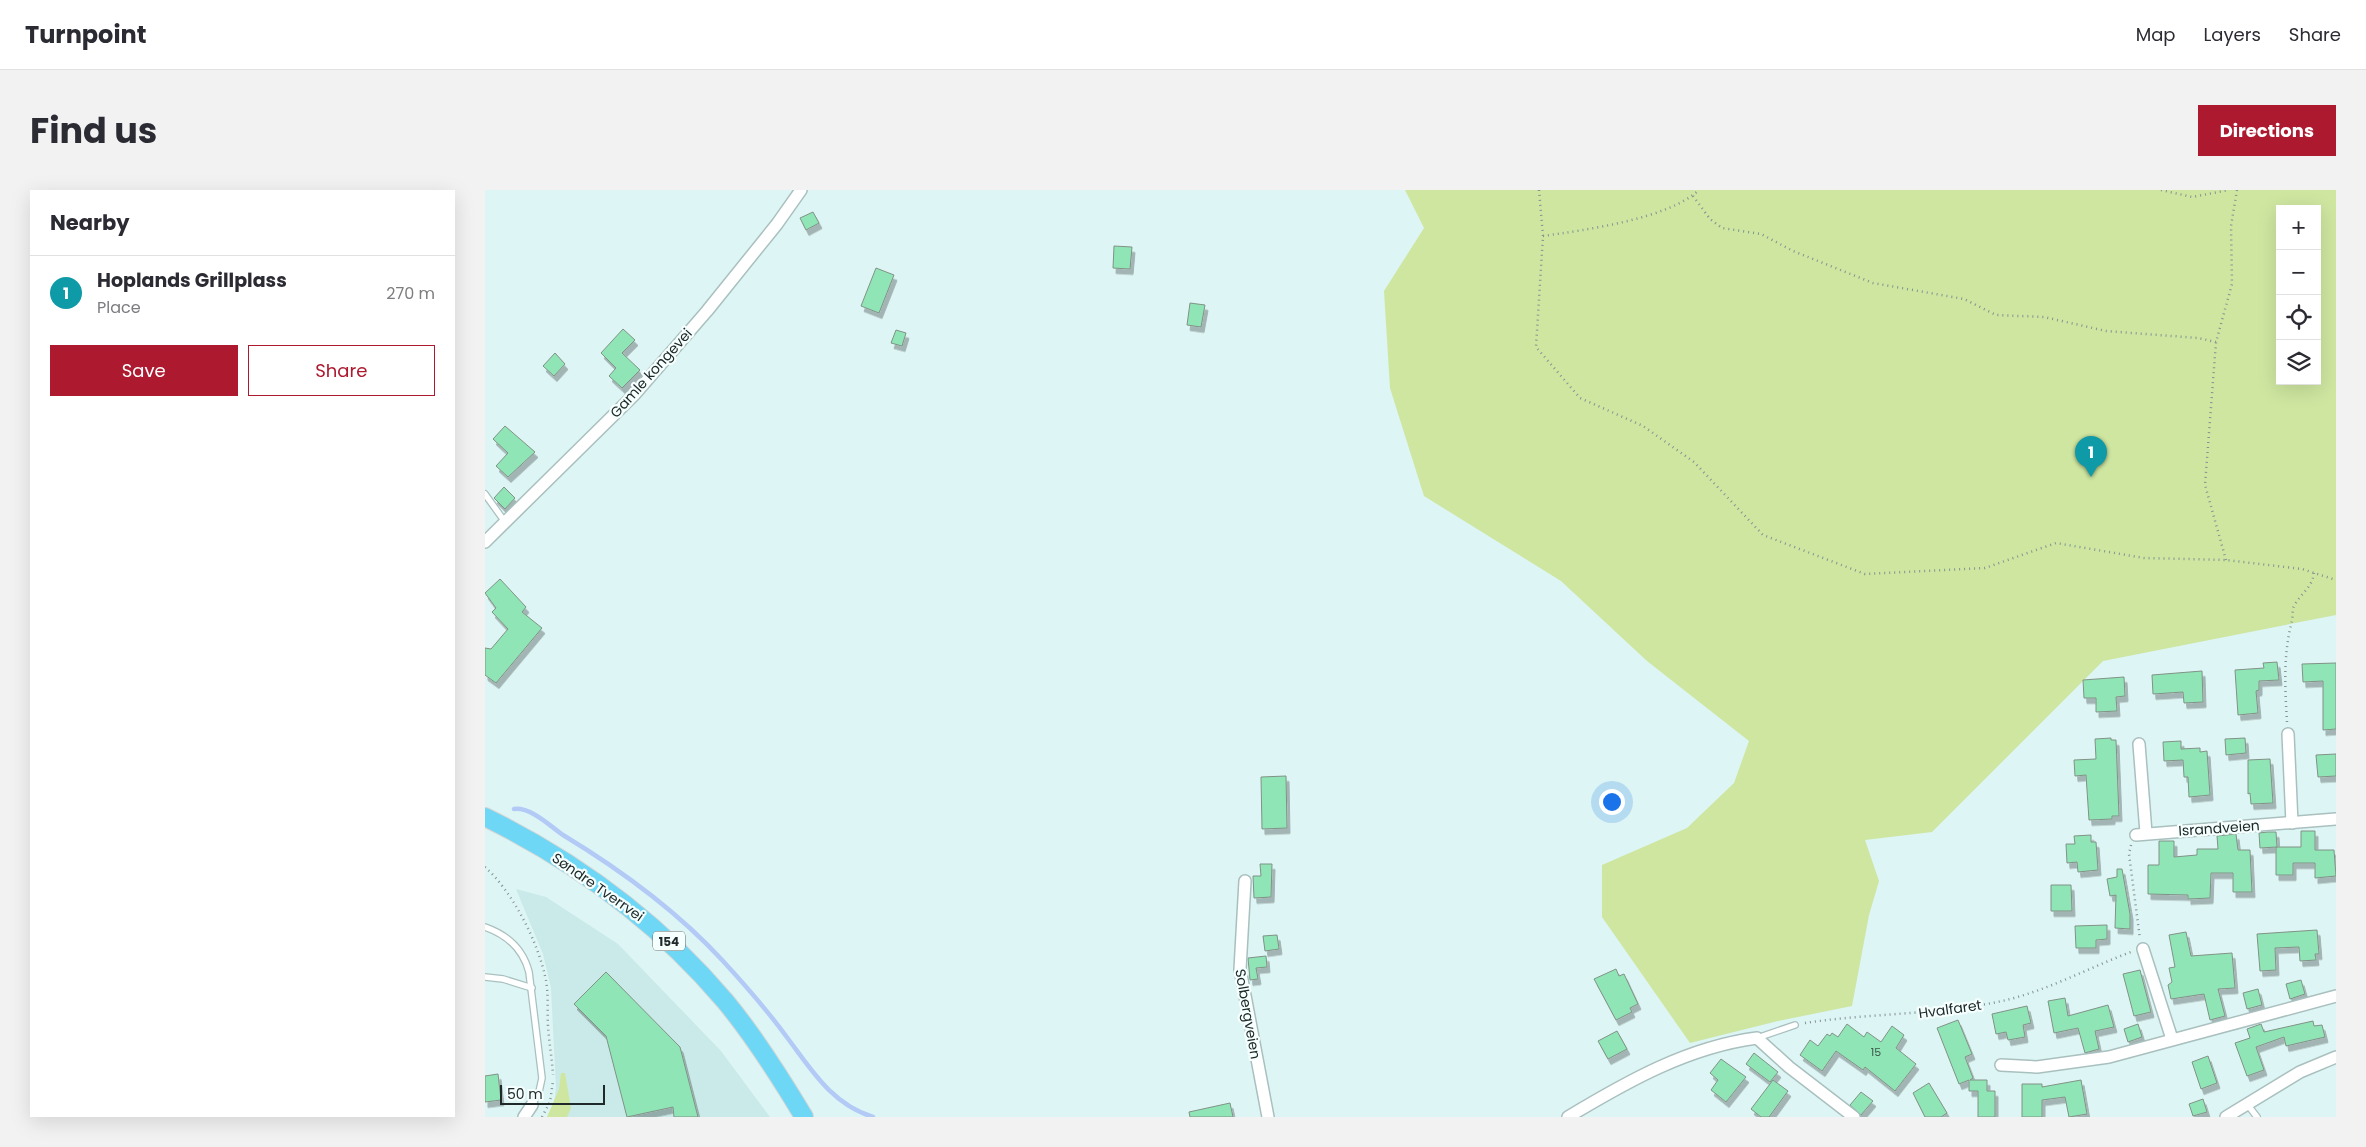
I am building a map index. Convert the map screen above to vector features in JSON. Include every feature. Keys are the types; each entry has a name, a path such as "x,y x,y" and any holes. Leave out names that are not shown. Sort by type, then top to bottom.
{"main road":[{"name":"Søndre Tverrvei","path":"485,818 527,839 593,880 657,930 701,974 726,1003 780,1078 804,1117"}],"street":[{"name":"Gamle kongevei","path":"485,542 640,388 748,260 801,190"},
{"path":"2288,734 2292,823"},
{"path":"2139,744 2141,834"},
{"name":"Israndveien","path":"2141,834 2336,819"},
{"name":"Solbergveien","path":"1245,881 1239,969 1268,1117"},
{"path":"2143,949 2172,1039"},
{"path":"2001,1064 2037,1067 2109,1057 2336,996"},
{"path":"1568,1117 1660,1066 1705,1048 1757,1038 1789,1067 1854,1117"},
{"path":"2226,1117 2300,1072 2336,1057"},
{"path":"525,1117 532,1106"}],"lane":[{"path":"485,494 505,522"},
{"path":"485,927 508,938 522,953 527,965 532,988 542,1078 539,1092 532,1106"},
{"path":"485,977 503,979 532,988"},
{"path":"1757,1038 1795,1024"},
{"path":"2247,1104 2257,1117"}],"path":[{"path":"1539,190 1543,236 1536,347 1579,398 1643,426 1694,462 1763,536 1865,574 1985,568 2056,543 2145,558 2226,560 2301,569 2336,580"},
{"path":"1543,236 1600,228 1673,207 1693,196 1699,190"},
{"path":"2161,190 2192,197 2229,190"},
{"path":"2226,560 2205,485 2216,342 2232,284 2231,226 2237,190"},
{"path":"1693,196 1710,219 1722,228 1761,234 1793,251 1873,283 1964,299 1996,315 2045,317 2106,331 2198,338 2216,342"},
{"path":"2288,734 2285,692 2288,635 2293,618 2293,606 2309,589 2314,573"},
{"path":"2141,834 2131,844 2129,854 2143,949"},
{"name":"Hvalfaret","path":"1795,1024 1939,1012 2001,1001 2055,984 2143,949"}],"shaded area":[{"path":"516,889 546,897 618,944 721,1051 770,1117 547,1117 554,1104 556,1088 551,988 543,954"}],"green space":[{"path":"1405,190 2336,190 2336,615 2103,661 1932,832 1865,840 1879,881 1869,915 1852,1006 1778,1021 1690,1043 1602,917 1602,865 1687,828 1734,783 1749,741 1647,661 1561,581 1424,496 1390,388 1384,291 1424,228"},
{"path":"561,1073 565,1073 571,1108 567,1117 547,1117 559,1089"}],"building":[{"path":"813,212 819,223 806,230 800,218"},
{"path":"1114,246 1132,247 1130,269 1113,268"},
{"path":"876,268 894,275 879,313 861,306"},
{"path":"1190,303 1205,305 1201,327 1187,325"},
{"path":"623,329 635,340 622,353 640,370 622,388 609,376 616,368 601,353"},
{"path":"896,330 906,333 902,346 891,343"},
{"path":"555,353 565,364 554,376 543,366"},
{"path":"505,426 535,452 508,477 496,466 508,453 493,439"},
{"path":"504,487 515,498 505,509 494,498"},
{"path":"500,579 526,607 522,612 542,628 496,683 485,675 485,648 491,649 508,629 492,612 496,608 485,593"},
{"path":"2277,662 2279,680 2259,681 2259,690 2256,691 2258,713 2238,715 2235,670 2264,668 2263,663"},
{"path":"2336,663 2336,729 2323,730 2323,681 2303,682 2302,664"},
{"path":"2202,671 2203,702 2184,703 2183,692 2153,694 2152,675"},
{"path":"2124,677 2125,696 2116,697 2117,711 2096,712 2096,698 2084,698 2083,680"},
{"path":"2111,738 2111,740 2116,740 2119,816 2112,816 2112,819 2089,820 2086,775 2075,776 2074,760 2096,759 2095,739"},
{"path":"2245,738 2246,753 2226,755 2225,739"},
{"path":"2181,741 2181,749 2200,748 2200,752 2207,751 2210,795 2189,797 2188,777 2184,777 2183,760 2164,761 2163,742"},
{"path":"2336,754 2336,776 2318,777 2316,755"},
{"path":"2270,759 2273,803 2251,804 2250,793 2248,794 2248,760"},
{"path":"1286,776 1287,828 1262,829 1261,777"},
{"path":"2301,831 2315,831 2315,850 2334,850 2336,876 2315,878 2315,863 2293,863 2293,875 2276,875 2276,847 2301,847"},
{"path":"2276,832 2277,847 2260,848 2259,833"},
{"path":"2236,834 2238,850 2250,850 2252,892 2233,892 2233,873 2211,873 2210,898 2188,899 2188,895 2148,894 2148,865 2159,865 2159,841 2174,841 2174,857 2197,855 2197,849 2218,849 2217,836"},
{"path":"2091,835 2091,842 2096,842 2098,870 2078,872 2077,862 2067,863 2066,844 2075,844 2074,836"},
{"path":"1260,864 1272,864 1271,897 1254,898 1253,876 1261,876"},
{"path":"2117,869 2122,869 2130,914 2130,929 2115,928 2116,895 2110,896 2107,879 2117,877"},
{"path":"2051,885 2071,885 2072,911 2051,911"},
{"path":"2107,925 2107,939 2096,940 2096,948 2076,948 2075,926"},
{"path":"2317,930 2319,954 2315,954 2316,960 2300,961 2299,947 2275,948 2276,970 2260,971 2257,934"},
{"path":"2186,932 2191,956 2232,953 2235,988 2218,989 2225,1016 2210,1020 2204,994 2171,999 2168,985 2172,982 2169,968 2175,967 2169,935"},
{"path":"1277,935 1279,949 1265,951 1263,936"},
{"path":"1266,956 1267,967 1256,968 1258,979 1250,980 1248,958"},
{"path":"1616,969 1619,976 1624,974 1638,1004 1630,1008 1632,1012 1616,1020 1594,979"},
{"path":"2140,970 2151,1012 2134,1016 2123,974"},
{"path":"606,972 680,1047 698,1117 674,1117 673,1107 627,1117 606,1036 574,1004"},
{"path":"2301,980 2305,994 2290,999 2286,984"},
{"path":"2258,989 2262,1005 2247,1009 2243,993"},
{"path":"2065,998 2068,1016 2108,1005 2114,1027 2095,1031 2099,1049 2085,1053 2078,1028 2054,1033 2048,1001"},
{"path":"2027,1006 2031,1023 2023,1025 2025,1037 2008,1040 2006,1032 1996,1034 1992,1014"},
{"path":"1958,1020 1972,1054 1965,1057 1973,1078 1970,1080 1987,1080 1987,1091 1995,1091 1995,1117 1978,1117 1978,1091 1969,1091 1969,1080 1959,1084 1937,1028"},
{"path":"2313,1021 2314,1026 2322,1025 2325,1037 2286,1046 2284,1037 2256,1047 2264,1070 2247,1076 2235,1043 2250,1038 2247,1029 2261,1024 2264,1032"},
{"path":"1847,1024 1864,1037 1867,1032 1881,1042 1892,1026 1904,1035 1896,1048 1916,1064 1895,1091 1865,1067 1863,1070 1836,1051 1822,1071 1800,1055 1810,1040 1818,1046 1827,1034 1830,1036 1832,1033 1838,1037"},
{"path":"2138,1024 2142,1037 2128,1042 2124,1029"},
{"path":"1617,1031 1627,1049 1608,1059 1598,1041"},
{"path":"1754,1053 1778,1072 1770,1082 1746,1064"},
{"path":"2208,1056 2217,1083 2201,1089 2192,1062"},
{"path":"1721,1059 1746,1077 1726,1102 1711,1090 1718,1080 1710,1073"},
{"path":"498,1074 501,1100 485,1102 485,1076"},
{"path":"1773,1080 1788,1091 1769,1117 1761,1117 1751,1109"},
{"path":"2081,1080 2087,1114 2069,1117 2065,1097 2042,1100 2042,1117 2022,1117 2022,1084 2042,1084 2042,1087"},
{"path":"1929,1083 1947,1113 1941,1117 1925,1117 1913,1093"},
{"path":"1861,1092 1873,1101 1861,1115 1850,1105"},
{"path":"2203,1099 2207,1112 2193,1116 2189,1104"},
{"path":"1230,1103 1233,1117 1190,1117 1189,1112"}],"waterway":[{"path":"514,809 534,814 606,862 687,925 739,979 823,1084 845,1104 873,1117"}],"place":[{"name":"Hoplands Grillplass","path":"2091,477"}]}
